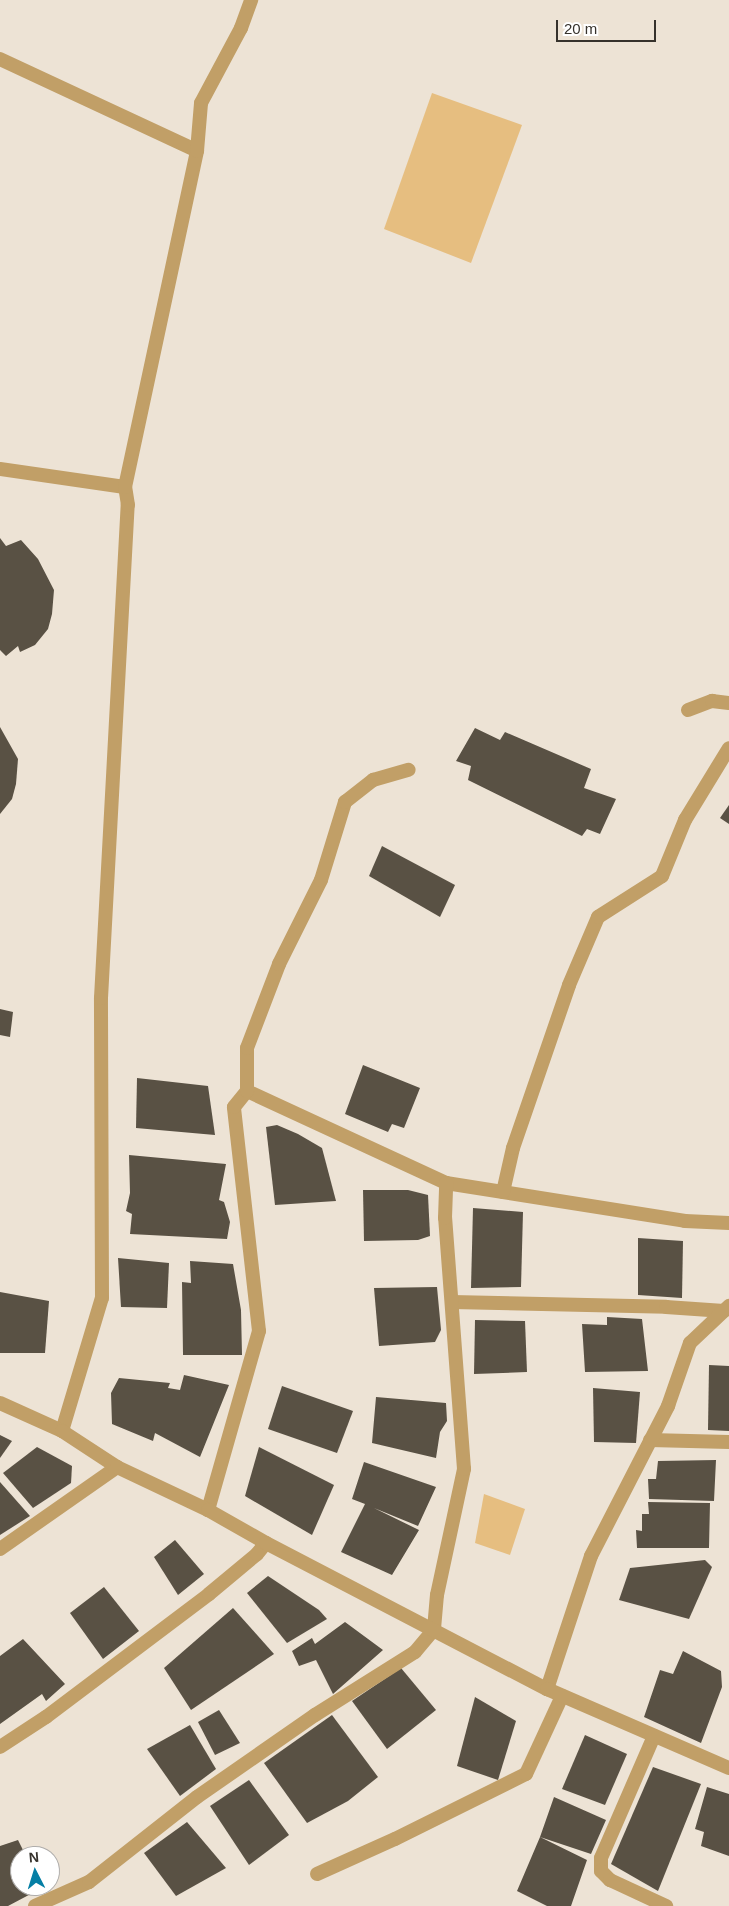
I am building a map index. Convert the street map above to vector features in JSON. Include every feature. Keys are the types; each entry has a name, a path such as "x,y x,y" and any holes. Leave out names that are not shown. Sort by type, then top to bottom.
{"street":[{"path":"62,1431 102,1298 101,998 128,505 125,487 197,151 201,103 241,28 251,0"},
{"path":"0,59 197,151"},
{"path":"0,469 125,487"},
{"path":"688,710 712,701 729,703"},
{"path":"503,1192 513,1148 525,1112 569,985 598,917 662,876 685,820 729,748"},
{"path":"208,1510 259,1331 234,1107 247,1091 247,1048 279,964 321,880 345,802 373,780 409,770"},
{"path":"247,1091 446,1183 685,1221 729,1223"},
{"path":"34,1906 90,1882 197,1796 315,1715 415,1652 434,1629 437,1594 464,1469 445,1218 446,1183"},
{"path":"452,1302 726,1308"},
{"path":"547,1689 591,1556 668,1406 690,1343 726,1308"},
{"path":"0,1403 62,1431 117,1467 208,1510 266,1543 547,1689 729,1768"},
{"path":"650,1440 729,1442"},
{"path":"0,1549 117,1467"},
{"path":"0,1747 46,1717 208,1594 257,1554 266,1543"},
{"path":"317,1874 526,1774 562,1696"},
{"path":"654,1736 601,1858 601,1871 610,1880 666,1906"}],"shaded area":[{"path":"432,93 522,125 471,263 384,229"},
{"path":"484,1494 525,1509 510,1555 475,1543"}],"building":[{"path":"0,538 6,546 21,540 38,559 54,590 52,614 48,629 35,645 20,652 18,646 6,656 0,650"},
{"path":"0,727 18,759 16,784 12,799 0,814"},
{"path":"475,728 500,740 505,732 591,769 584,788 616,799 600,834 587,829 582,836 468,780 471,766 456,761"},
{"path":"729,805 729,824 720,818"},
{"path":"382,846 455,885 440,917 369,876"},
{"path":"0,1009 13,1012 10,1037 0,1035"},
{"path":"363,1065 420,1088 404,1128 392,1124 388,1132 345,1114"},
{"path":"137,1078 208,1086 215,1135 136,1128"},
{"path":"277,1125 298,1134 322,1148 336,1201 275,1205 266,1127"},
{"path":"129,1155 226,1164 219,1200 224,1202 230,1222 227,1239 130,1234 132,1214 126,1211 130,1193"},
{"path":"363,1190 408,1190 428,1195 430,1236 418,1240 364,1241"},
{"path":"473,1208 523,1212 521,1287 471,1288"},
{"path":"638,1238 683,1241 682,1298 638,1295"},
{"path":"118,1258 169,1263 167,1308 121,1307"},
{"path":"190,1261 233,1264 241,1310 242,1355 183,1355 182,1282 191,1283"},
{"path":"437,1287 441,1330 435,1342 379,1346 374,1288"},
{"path":"0,1292 49,1301 45,1353 0,1353"},
{"path":"607,1317 642,1319 648,1371 585,1372 582,1324 607,1325"},
{"path":"475,1320 525,1321 527,1372 474,1374"},
{"path":"709,1365 729,1366 729,1431 708,1430"},
{"path":"184,1375 229,1385 200,1457 155,1433 153,1441 112,1424 111,1393 119,1378 170,1383 168,1388 180,1390"},
{"path":"282,1386 353,1411 337,1453 268,1429"},
{"path":"593,1388 640,1392 636,1443 594,1442"},
{"path":"376,1397 446,1403 447,1421 440,1432 436,1458 372,1443"},
{"path":"0,1435 12,1441 0,1458"},
{"path":"37,1447 72,1466 71,1483 33,1508 3,1473"},
{"path":"259,1447 334,1485 312,1535 245,1496"},
{"path":"716,1460 714,1501 649,1499 648,1479 656,1479 658,1461"},
{"path":"364,1462 436,1487 418,1526 374,1508 419,1530 392,1575 341,1552 365,1504 352,1499"},
{"path":"0,1482 30,1516 0,1535"},
{"path":"648,1502 710,1503 709,1548 637,1548 636,1530 642,1531 642,1514 649,1514"},
{"path":"175,1540 204,1574 178,1595 154,1557"},
{"path":"705,1560 712,1567 689,1619 619,1600 630,1568"},
{"path":"268,1576 319,1610 327,1619 287,1643 247,1593"},
{"path":"104,1587 139,1631 103,1659 70,1613"},
{"path":"233,1608 274,1654 191,1710 164,1668"},
{"path":"345,1622 383,1650 333,1694 316,1660 299,1666 292,1651 312,1638 315,1644"},
{"path":"23,1639 65,1684 46,1701 42,1694 0,1724 0,1656"},
{"path":"683,1651 721,1671 722,1687 701,1743 644,1717 660,1670 673,1674"},
{"path":"401,1668 436,1710 387,1749 352,1701"},
{"path":"475,1697 516,1721 498,1780 457,1766"},
{"path":"219,1710 240,1743 215,1755 198,1722"},
{"path":"332,1715 378,1777 348,1801 307,1823 264,1763"},
{"path":"190,1725 216,1769 180,1796 147,1749"},
{"path":"585,1735 627,1754 605,1805 562,1789"},
{"path":"653,1767 701,1784 658,1891 611,1864"},
{"path":"249,1780 289,1835 249,1865 210,1806"},
{"path":"707,1787 729,1794 729,1856 701,1846 704,1832 695,1829"},
{"path":"554,1797 606,1820 591,1854 540,1837"},
{"path":"187,1822 226,1868 176,1896 144,1853"},
{"path":"540,1837 587,1860 571,1906 547,1906 517,1891"},
{"path":"18,1840 21,1846 10,1846 10,1896 27,1896 8,1906 0,1906 0,1846"}]}
